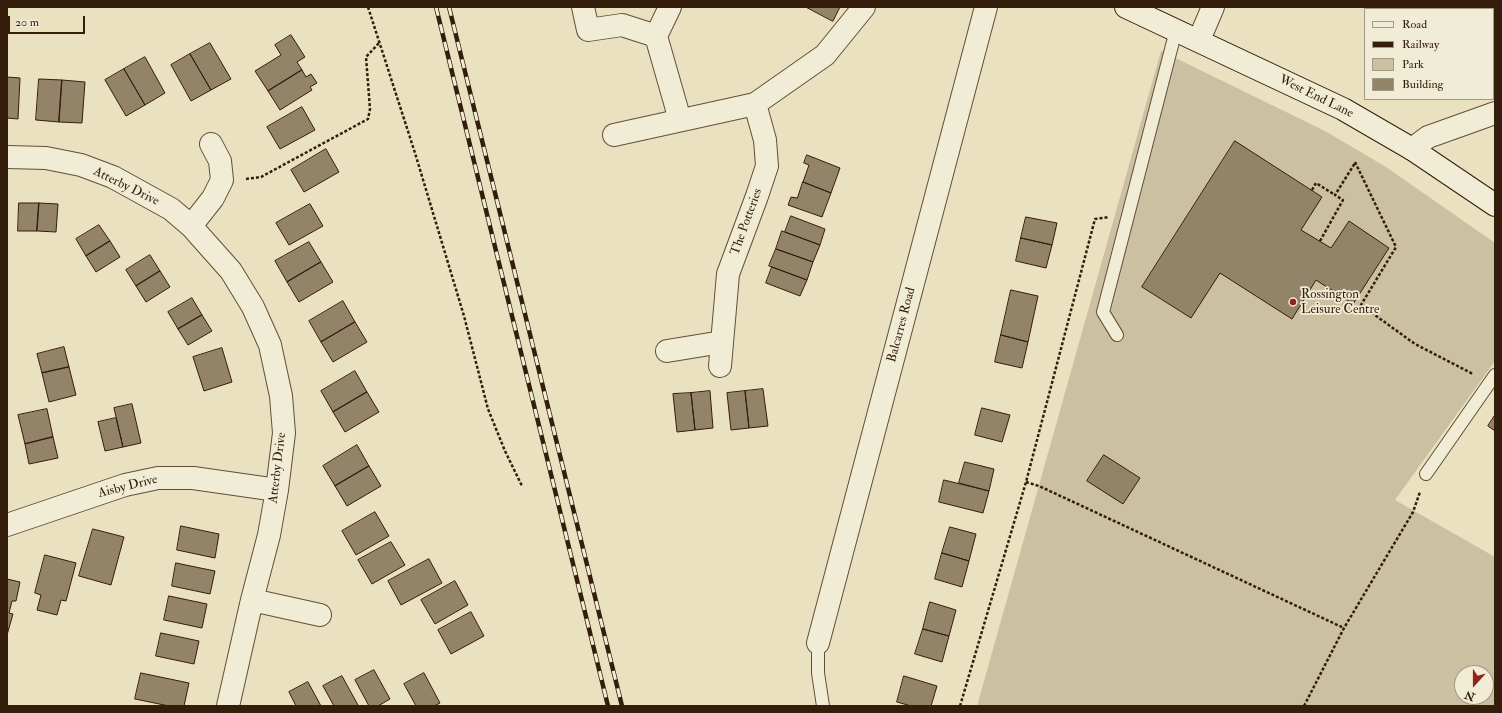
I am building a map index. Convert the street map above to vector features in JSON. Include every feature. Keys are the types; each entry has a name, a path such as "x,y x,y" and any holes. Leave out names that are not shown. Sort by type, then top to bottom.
{"street":[{"path":"582,7 588,30 622,25 656,36"},
{"path":"670,7 656,36 680,120"},
{"path":"614,135 755,104 825,55 864,7"},
{"name":"Balcarres Road","path":"818,643 986,7"},
{"name":"West End Lane","path":"1126,7 1343,109 1412,149 1495,205"},
{"path":"1199,40 1213,7"},
{"name":"The Potteries","path":"720,366 728,274 767,166 765,140 755,104"},
{"path":"1412,149 1428,137 1495,113"},
{"path":"191,226 214,198 222,180 220,161 211,144"},
{"name":"Atterby Drive","path":"7,157 46,158 81,165 113,177 171,209 191,226 231,271 253,307 270,345 281,396 284,434 277,490 269,535 252,600 228,706"},
{"path":"667,351 722,342"},
{"name":"Aisby Drive","path":"7,525 125,485 158,478 193,478 277,490"},
{"path":"252,600 320,615"}],"lane":[{"path":"1117,335 1103,312 1176,30"},
{"path":"1426,474 1492,379"},
{"path":"818,643 818,673 823,706"}],"path":[{"path":"368,7 464,316 488,409 505,451 522,486"},
{"path":"222,180 261,177 368,119 370,109 366,57 379,42"},
{"path":"1335,195 1355,162 1396,247 1361,305 1415,344 1492,379"},
{"path":"1312,190 1316,183 1343,200 1320,241"},
{"path":"960,706 1026,482 1095,219 1128,213"},
{"path":"1304,706 1344,628 1413,512 1426,474"},
{"path":"1026,482 1039,486 1344,628"}],"green space":[{"path":"1161,51 1325,131 1386,167 1495,243 1495,361 1395,500 1495,557 1495,706 977,706"}],"building":[{"path":"806,7 840,7 833,21"},
{"path":"291,35 305,57 297,62 302,70 268,91 255,71 281,55 275,45"},
{"path":"210,43 231,79 211,90 190,54"},
{"path":"190,54 211,90 191,101 171,65"},
{"path":"145,57 165,93 145,105 124,69"},
{"path":"124,69 145,105 126,116 105,80"},
{"path":"302,70 306,77 311,74 317,83 310,87 312,90 280,110 268,91"},
{"path":"7,77 20,78 18,119 7,118"},
{"path":"39,79 62,80 59,122 36,120"},
{"path":"62,80 85,82 82,123 59,122"},
{"path":"302,107 315,130 280,149 267,127"},
{"path":"1235,141 1322,197 1301,230 1331,248 1349,221 1389,248 1353,304 1316,280 1292,319 1220,273 1191,318 1142,287"},
{"path":"326,149 339,172 304,192 291,170"},
{"path":"807,155 840,168 831,193 803,182 809,165 804,163"},
{"path":"803,182 831,193 822,217 788,205 791,197 797,198"},
{"path":"19,203 39,203 37,231 18,231"},
{"path":"39,203 58,204 56,232 37,231"},
{"path":"310,204 323,226 289,245 276,223"},
{"path":"791,216 825,229 820,245 785,232"},
{"path":"1026,217 1057,223 1052,245 1021,238"},
{"path":"99,225 110,241 86,256 76,239"},
{"path":"782,231 820,245 813,262 776,249"},
{"path":"1021,238 1052,245 1046,268 1016,261"},
{"path":"110,241 120,257 96,272 86,256"},
{"path":"309,242 321,262 287,282 275,261"},
{"path":"776,249 813,262 807,280 769,266"},
{"path":"150,255 160,271 136,286 126,270"},
{"path":"321,262 333,282 299,302 287,282"},
{"path":"772,267 807,280 800,296 766,283"},
{"path":"160,271 170,287 146,302 136,286"},
{"path":"1011,290 1038,296 1028,342 1001,335"},
{"path":"192,298 202,315 178,329 168,312"},
{"path":"343,301 355,322 321,342 309,321"},
{"path":"202,315 212,331 188,345 178,329"},
{"path":"355,322 367,342 333,362 321,342"},
{"path":"1001,335 1028,342 1022,368 995,362"},
{"path":"64,347 69,367 42,373 37,354"},
{"path":"222,348 232,382 204,391 193,357"},
{"path":"69,367 76,395 49,402 42,373"},
{"path":"355,371 367,392 333,412 321,391"},
{"path":"763,389 768,426 749,428 745,391"},
{"path":"710,391 713,428 695,430 691,393"},
{"path":"745,391 749,428 731,430 727,393"},
{"path":"367,392 379,412 345,432 333,412"},
{"path":"691,393 695,430 677,432 673,394"},
{"path":"132,404 141,443 123,447 114,408"},
{"path":"982,408 1010,415 1002,442 975,435"},
{"path":"47,409 53,437 25,444 18,415"},
{"path":"1495,415 1495,431 1488,426"},
{"path":"116,418 123,447 105,451 98,422"},
{"path":"53,437 58,458 29,464 25,444"},
{"path":"357,445 369,466 335,486 323,466"},
{"path":"1104,455 1140,478 1123,504 1087,481"},
{"path":"965,462 994,469 989,491 959,483"},
{"path":"369,466 381,486 347,506 335,486"},
{"path":"944,480 989,491 983,513 939,502"},
{"path":"375,512 389,536 356,555 342,531"},
{"path":"181,526 219,534 215,558 177,550"},
{"path":"950,527 976,534 969,561 942,553"},
{"path":"93,529 124,537 111,585 79,576"},
{"path":"391,542 405,565 372,584 358,560"},
{"path":"942,553 969,561 962,587 935,579"},
{"path":"45,555 76,563 66,601 61,600 57,615 37,610 41,595 35,593"},
{"path":"429,559 442,583 401,605 388,581"},
{"path":"176,563 215,571 210,594 172,586"},
{"path":"7,579 20,582 16,601 12,601 9,613 13,614 7,635"},
{"path":"455,581 468,605 435,624 421,600"},
{"path":"169,596 207,604 202,628 164,620"},
{"path":"930,602 956,610 949,636 923,629"},
{"path":"471,612 484,636 451,654 438,630"},
{"path":"923,629 949,636 942,662 915,654"},
{"path":"161,633 199,641 194,664 156,656"},
{"path":"374,670 390,699 378,706 369,706 355,680"},
{"path":"141,673 189,683 184,706 169,706 135,699"},
{"path":"424,673 440,703 434,706 416,706 404,684"},
{"path":"342,676 358,705 334,706 323,686"},
{"path":"904,676 937,686 931,706 911,706 897,702"},
{"path":"308,682 321,706 296,706 289,692"}],"railway":[{"path":"436,7 608,706"},
{"path":"449,7 622,706"}],"place":[{"name":"Rossington Leisure Centre","path":"1293,302"}]}
